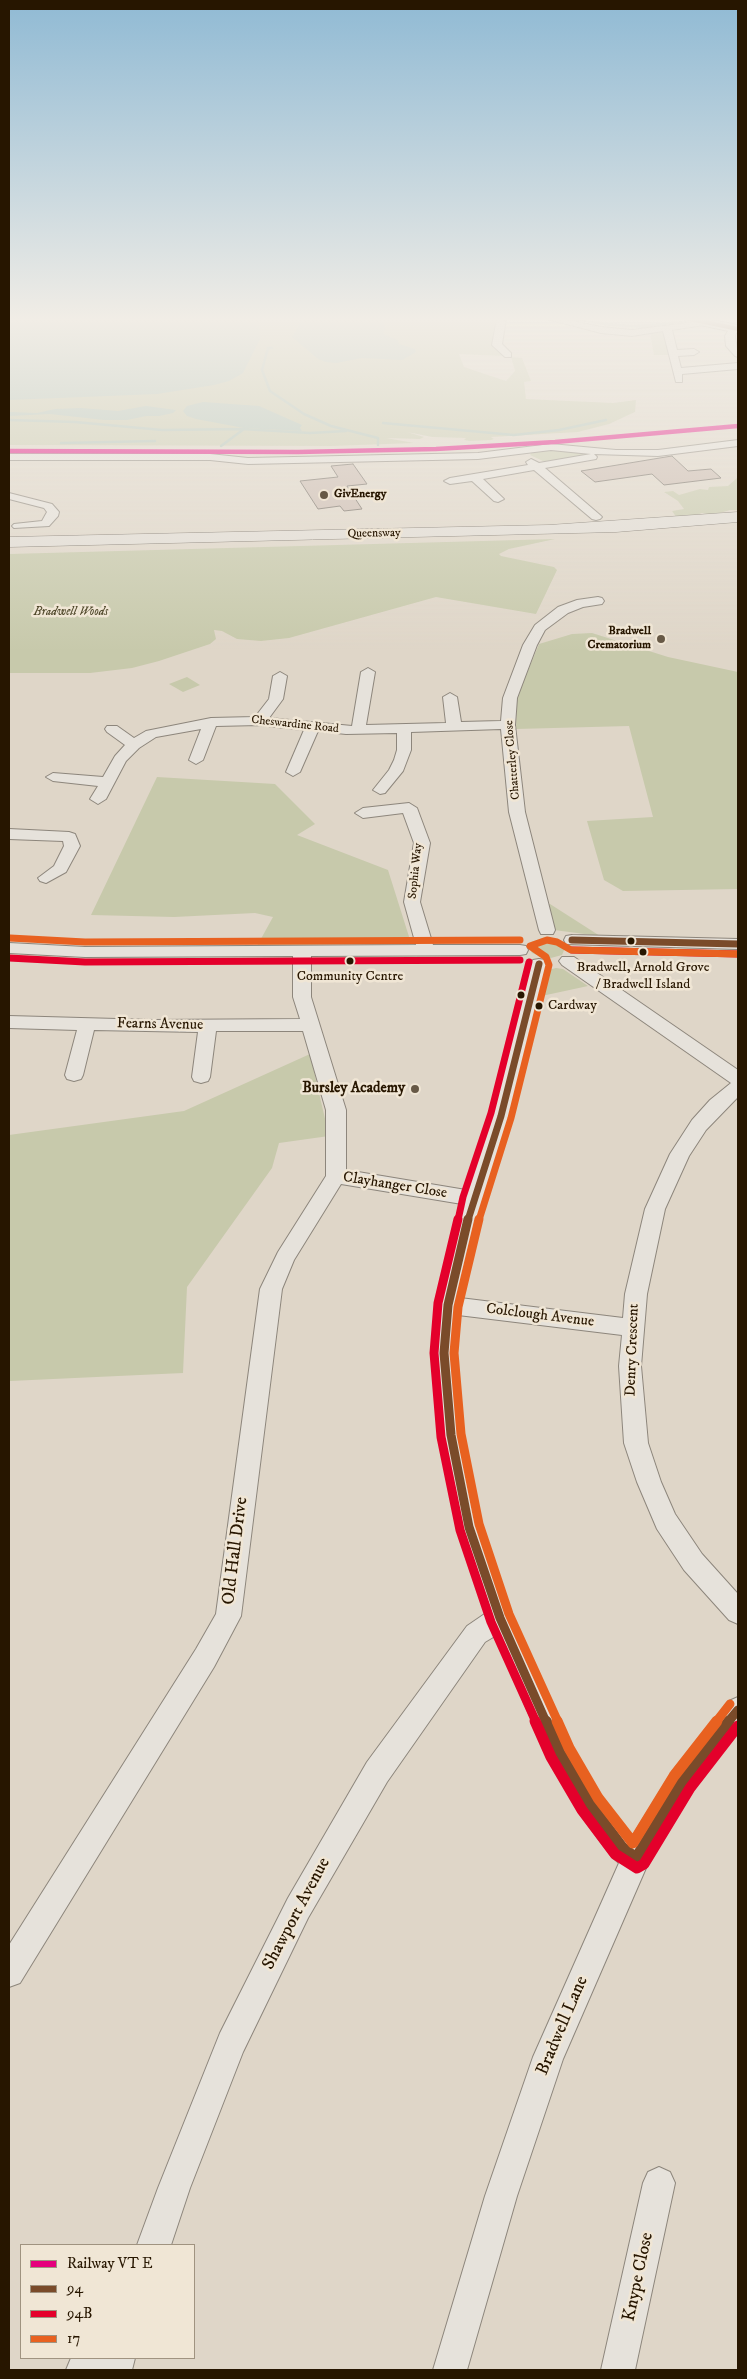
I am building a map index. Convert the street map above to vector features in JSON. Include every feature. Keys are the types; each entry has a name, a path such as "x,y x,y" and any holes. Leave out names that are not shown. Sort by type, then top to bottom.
{"highway":[{"name":"Queensway","path":"9,542 550,530 616,527 738,517"},
{"name":"Queensway","path":"9,548 610,534 738,524"}],"street":[{"path":"9,457 322,460 478,456 518,450 563,448 616,453 674,452 738,443"},
{"path":"518,450 596,517"},
{"path":"450,481 616,453"},
{"path":"475,478 498,498"},
{"path":"9,496 48,506 53,512 45,524 18,526"},
{"name":"Chatterley Close","path":"547,930 517,812 508,725 510,698 530,645 538,630 546,621 563,610 581,603 598,601"},
{"path":"259,721 276,699 280,676"},
{"path":"358,730 368,676 383,679"},
{"path":"454,701 454,726"},
{"name":"Cheswardine Road","path":"98,799 105,782 120,759 134,745 151,734 211,722 259,721 358,730 508,725"},
{"path":"196,760 211,722"},
{"path":"293,772 313,726"},
{"path":"112,729 134,745"},
{"path":"380,790 396,771 401,760 404,750 404,729"},
{"path":"53,777 105,782"},
{"name":"Sophia Way","path":"363,813 409,808 422,843 412,902 426,950"},
{"path":"9,834 69,838 72,846 60,869 46,878"},
{"path":"572,940 575,952 568,960 551,965 539,964 524,956 519,944 524,937 531,933 547,930 561,933 572,940 738,944"},
{"path":"9,948 85,952 520,950"},
{"name":"Clayhanger Close","path":"302,952 302,997 336,1110 336,1176 473,1199"},
{"path":"568,960 738,1079"},
{"path":"539,964 501,1116 473,1199 448,1305 444,1353 451,1435 469,1527 500,1618 560,1753 590,1804 622,1847 636,1858"},
{"name":"Fearns Avenue","path":"9,1022 208,1026 310,1025"},
{"path":"73,1075 87,1024"},
{"path":"201,1077 208,1026"},
{"name":"Denry Crescent","path":"738,1087 717,1105 699,1126 680,1154 666,1183 656,1209 636,1294 630,1366 636,1443 649,1482 666,1521 694,1562 738,1612"},
{"name":"Old Hall Drive","path":"9,1972 200,1666 228,1616 272,1289 285,1258 336,1176"},
{"name":"Colclough Avenue","path":"448,1305 632,1328"},
{"name":"Shawport Avenue","path":"154,2244 174,2188 231,2044 298,1908 377,1772 476,1634 500,1618"},
{"name":"Bradwell Lane","path":"450,2370 501,2196 548,2057 636,1858 682,1782 738,1710"},
{"name":"Knype Close","path":"618,2370 659,2183"},
{"path":"83,2370 92,2359"}],"green space":[{"path":"9,430 586,430 491,437 494,439 470,441 464,440 466,438 432,437 407,432 424,437 420,439 386,438 414,443 332,446 9,445"},
{"path":"550,450 598,453 545,462 530,455 532,452"},
{"path":"737,478 738,510 730,510 713,515 702,513 689,518 677,518 672,511 684,509 678,501 664,492 673,491 679,495 700,489 708,490 709,487 728,486"},
{"name":"Bradwell Woods","path":"555,539 509,549 499,554 554,567 557,570 536,614 436,597 289,638 261,641 237,639 222,631 214,630 216,639 210,644 132,668 90,673 9,673 9,554"},
{"path":"592,633 668,657 738,672 738,889 623,891 604,880 587,821 653,817 629,726 516,729 517,697 539,644 572,634"},
{"path":"187,677 200,685 183,692 169,684"},
{"path":"157,777 275,784 315,824 297,835 388,870 411,943 257,946 273,917 255,913 174,917 91,915"},
{"path":"550,904 600,936 554,930 547,905"},
{"path":"545,937 561,941 565,948 562,955 547,959 532,953 529,946 531,942"},
{"path":"556,968 563,969 588,986 537,997 544,971"},
{"path":"310,1054 329,1136 279,1143 272,1168 187,1287 183,1373 10,1381 9,1384 9,1135 184,1111"}],"building":[{"path":"672,456 688,471 711,469 721,478 664,485 652,474 595,482 581,471"},
{"path":"353,464 367,484 347,486 362,509 344,511 340,506 318,509 300,481 338,477 331,466"}],"waterway":[{"path":"221,446 243,430"},
{"path":"259,430 310,433 346,431"},
{"path":"347,430 378,438 378,445"},
{"path":"460,430 514,435 559,430"},
{"path":"61,443 155,441"}],"transit line":[{"path":"9,451 298,452 436,449 555,442 692,430"},
{"name":"17","path":"10,938 85,942 520,940"},
{"name":"17","path":"730,1704 674,1776 633,1843 598,1798 569,1748 509,1614 479,1524 461,1434 454,1353 458,1307 483,1202 511,1118 549,965 546,957 530,946 547,940 557,942 571,950 738,954"},
{"name":"94","path":"572,940 738,944"},
{"name":"94B","path":"572,950 738,954"},
{"name":"94B","path":"9,958 85,962 520,960"},
{"name":"94B","path":"529,962 491,1113 463,1197 438,1303 434,1353 438,1407 441,1437 460,1530 491,1622 551,1757 582,1810 615,1854 631,1866 637,1868 644,1864 690,1788 738,1726"},
{"name":"94","path":"539,964 501,1116 473,1199 448,1305 444,1353 451,1435 469,1527 500,1618 560,1753 590,1804 622,1847 636,1858"},
{"name":"94","path":"636,1858 682,1782 738,1710"}],"place":[{"name":"GivEnergy","path":"324,495"},
{"name":"Bradwell Crematorium","path":"661,639"},
{"name":"Bradwell, Arnold Grove / Bradwell Island","path":"643,952"},
{"name":"Community Centre","path":"350,961"},
{"name":"Cardway","path":"539,1006"},
{"name":"Bursley Academy","path":"415,1089"}]}
